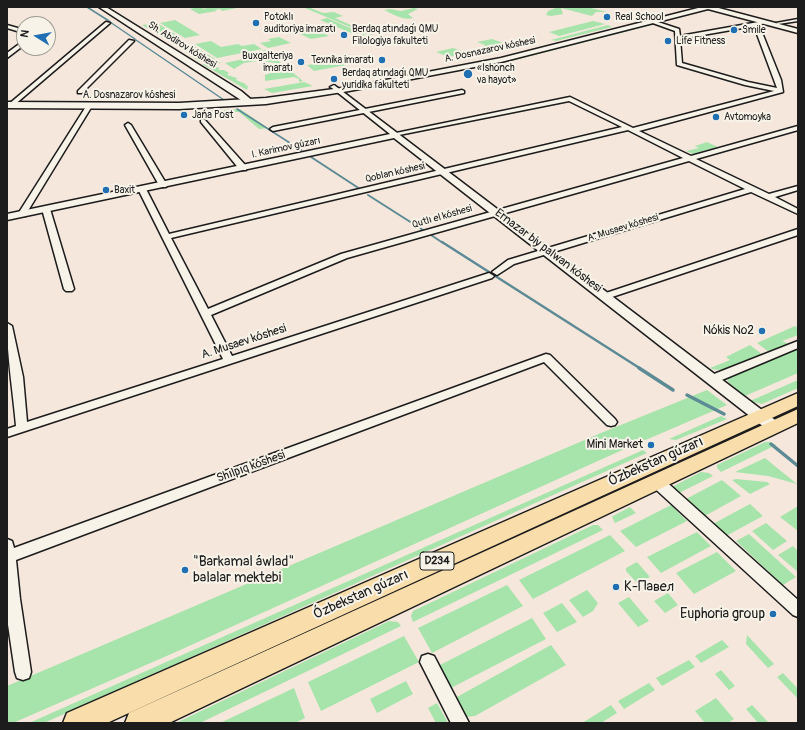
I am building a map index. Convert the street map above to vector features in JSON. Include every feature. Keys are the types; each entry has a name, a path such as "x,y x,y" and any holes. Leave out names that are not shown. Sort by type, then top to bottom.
{"main road":[{"name":"A. Dosnazarov kóshesi","path":"336,89 508,54 708,8"},
{"name":"A. Dosnazarov kóshesi","path":"9,106 203,106 266,101 501,60 708,8"},
{"path":"708,8 759,23 798,30"},
{"path":"708,8 778,23 798,30"},
{"name":"Ózbekstan gúzarı","path":"139,723 656,481 767,421 798,399"},
{"name":"Ózbekstan gúzarı","path":"77,723 767,421 798,415"}],"street":[{"name":"Sh. Abdirov kóshesi","path":"102,7 250,102"},
{"path":"778,23 798,20"},
{"path":"652,22 677,30 677,38 679,64 747,84 781,91 759,23 677,38"},
{"path":"9,106 108,23"},
{"path":"80,92 131,41"},
{"path":"7,56 16,49"},
{"name":"Ernazar biy palwan kóshesi","path":"336,89 443,172 498,212 767,421"},
{"name":"Qoblan kóshesi","path":"166,237 631,129 781,91"},
{"path":"273,129 462,92"},
{"name":"I. Karimov gúzarı","path":"7,217 570,98 631,129"},
{"path":"22,214 89,106"},
{"path":"203,121 243,168"},
{"path":"128,125 163,185"},
{"name":"Qutlı el kóshesi","path":"205,314 344,256 798,128"},
{"path":"631,129 798,212"},
{"path":"768,197 798,188"},
{"path":"142,189 229,360"},
{"name":"A. Musaev kóshesi","path":"7,433 493,274 512,262 752,189"},
{"path":"46,209 69,289"},
{"path":"606,296 798,232"},
{"path":"7,326 12,379 22,428"},
{"path":"713,379 798,344"},
{"name":"Shılpıq kóshesi","path":"7,553 546,357 611,422"},
{"path":"656,481 798,610"},
{"path":"7,553 23,672"},
{"path":"428,662 460,723"}],"green space":[{"path":"197,7 206,9 205,8 242,7 222,11 220,9 215,10 217,11 199,14 190,9"},
{"path":"308,7 323,13 334,12 343,16 335,18 373,35 369,35 305,8"},
{"path":"558,7 587,7 607,12 596,12 592,16 561,8 563,14 551,16 546,15 548,11"},
{"path":"414,8 418,9 408,14 413,18 409,19 398,17 384,10 390,9 401,11"},
{"path":"327,18 366,35 354,37 351,36 356,35 320,20"},
{"path":"175,20 200,35 185,38 160,23"},
{"path":"593,21 605,24 559,36 549,32"},
{"path":"157,23 182,38 167,40 142,25"},
{"path":"652,23 656,24 511,61 508,60"},
{"path":"608,25 612,27 556,41 551,40"},
{"path":"315,29 329,36 311,39 298,33"},
{"path":"386,36 400,42 382,46 372,40"},
{"path":"279,37 291,43 268,48 260,43 271,41 268,39"},
{"path":"492,39 506,44 485,49 483,48 485,45 477,42"},
{"path":"211,41 221,47 238,44 242,46 254,44 262,49 217,58 195,44"},
{"path":"192,45 215,59 200,62 179,47"},
{"path":"453,48 461,51 474,52 449,57 436,52"},
{"path":"265,50 303,81 299,82 299,79 294,77 265,81 265,75 280,70 281,67 276,63 261,61 261,51"},
{"path":"257,56 257,61 244,63 234,69 225,63"},
{"path":"218,61 221,63 210,65 220,68 218,70 224,70 229,73 227,75 237,78 236,80 246,84 245,85 248,86 247,90 202,64"},
{"path":"339,61 346,65 314,71 307,65"},
{"path":"304,82 313,86 272,93 264,89"},
{"path":"240,109 268,128 259,129 239,112 191,112"},
{"path":"707,142 718,147 693,154 686,151 699,148 695,146"},
{"path":"795,326 798,328 798,335 782,341 789,344 769,352 757,343"},
{"path":"750,345 763,355 722,370 710,368 730,360 726,357"},
{"path":"798,347 798,373 745,396 727,380 729,376"},
{"path":"798,380 798,388 762,404 750,401"},
{"path":"707,390 727,405 620,451 178,651 13,723 7,723 7,686 601,433"},
{"path":"721,416 727,419 676,440 669,439"},
{"path":"765,442 770,442 776,445 721,472 717,468 717,465"},
{"path":"643,450 647,453 44,723 29,723"},
{"path":"765,458 797,484 768,476 735,472"},
{"path":"701,472 709,473 713,476 677,494 670,488"},
{"path":"736,479 767,482 770,484 750,494 732,480"},
{"path":"722,480 741,496 703,517 684,500"},
{"path":"750,504 763,516 724,537 711,525"},
{"path":"671,505 687,521 636,547 620,531"},
{"path":"798,506 798,531 780,517"},
{"path":"630,507 636,513 615,523 612,517"},
{"path":"766,523 787,541 773,550 752,531"},
{"path":"593,525 598,525 603,530 413,622 411,616 413,611"},
{"path":"697,532 711,546 661,573 647,557"},
{"path":"749,534 796,577 783,585 736,541"},
{"path":"610,535 625,551 533,599 519,580"},
{"path":"793,546 798,551 798,572 778,555"},
{"path":"717,552 736,571 694,594 676,573"},
{"path":"637,562 650,577 637,583 626,571 626,568"},
{"path":"507,585 523,606 432,653 418,628"},
{"path":"587,590 598,603 593,611 583,617 569,600"},
{"path":"668,593 678,605 665,613 654,601"},
{"path":"629,597 649,621 638,627 618,603"},
{"path":"562,603 577,622 557,632 543,613"},
{"path":"532,618 546,639 451,688 438,666"},
{"path":"389,621 398,622 401,626 200,723 176,723"},
{"path":"747,635 774,664 768,668 746,644"},
{"path":"404,636 419,662 321,711 308,682"},
{"path":"722,640 729,647 701,663 695,656"},
{"path":"551,645 566,665 475,716 465,717 455,698"},
{"path":"689,660 695,667 662,686 656,678"},
{"path":"721,670 735,686 729,690 715,674"},
{"path":"783,673 798,689 798,699 777,677"},
{"path":"406,681 413,694 377,713 370,699"},
{"path":"649,683 655,690 624,709 618,701"},
{"path":"294,688 305,718 295,723 220,723"},
{"path":"716,698 734,719 728,723 705,723 695,711"},
{"path":"437,703 448,723 436,723 428,708"},
{"path":"611,705 617,713 601,723 582,723"},
{"path":"752,705 768,722 758,723 746,709"}],"waterway":[{"path":"87,7 109,21"},
{"path":"110,22 135,39"},
{"path":"136,40 224,100"},
{"path":"237,109 290,143"},
{"path":"288,142 301,150"},
{"path":"311,157 360,189"},
{"path":"368,195 423,230"},
{"path":"431,235 443,243"},
{"path":"442,242 641,369"},
{"path":"639,368 673,390"},
{"path":"687,395 724,414"},
{"path":"771,444 798,466"}],"place":[{"name":"Real School","path":"607,17"},
{"name":"Potoklı auditoriya imaratı","path":"256,23"},
{"name":"Smile","path":"734,30"},
{"name":"Berdaq atındaǵı QMU Filologiya fakulteti","path":"344,35"},
{"name":"Life Fitness","path":"668,41"},
{"name":"Texnika imaratı","path":"382,60"},
{"name":"Buxgalteriya imaratı","path":"301,62"},
{"name":"«Ishonch va hayot»","path":"468,74"},
{"name":"Berdaq atındaǵı QMU yuridika fakulteti","path":"334,79"},
{"name":"Jańa Post","path":"184,115"},
{"name":"Avtomoyka","path":"716,117"},
{"name":"Baxit","path":"106,190"},
{"name":"Nókis №2","path":"762,331"},
{"name":"Mini Market","path":"651,445"},
{"name":"\"Barkamal áwlad\" balalar mektebi","path":"185,570"},
{"name":"К-Павел","path":"616,587"},
{"name":"Euphoria group","path":"773,614"}]}
